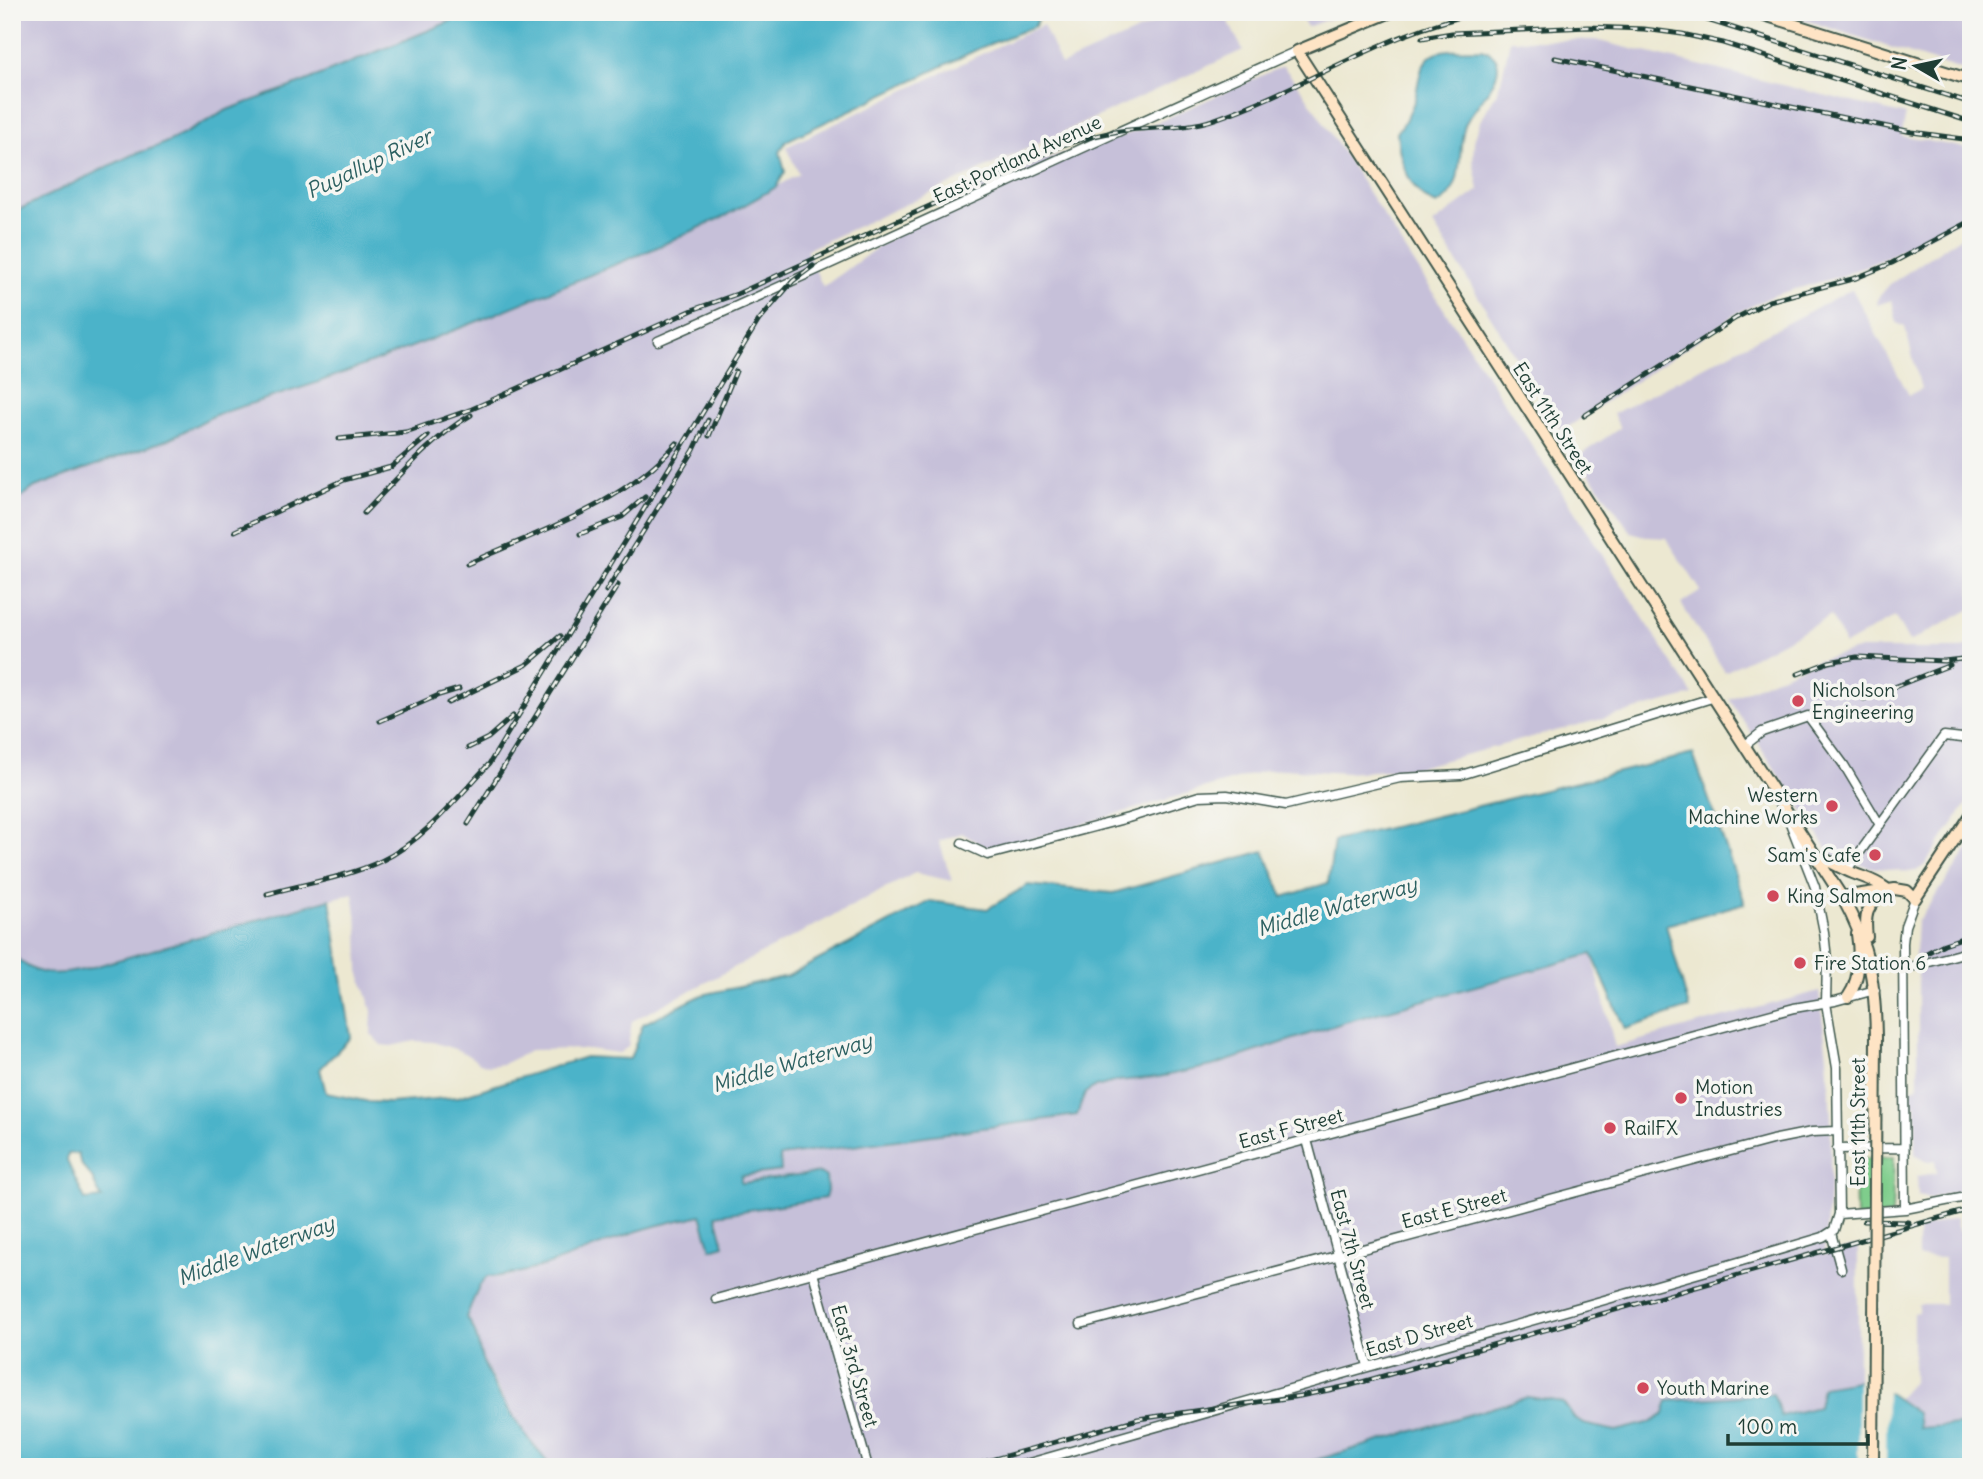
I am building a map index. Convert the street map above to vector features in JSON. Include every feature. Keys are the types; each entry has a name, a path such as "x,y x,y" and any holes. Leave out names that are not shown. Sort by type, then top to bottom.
{"street":[{"name":"East Portland Avenue","path":"658,341 1178,103 1391,12"},
{"path":"1755,12 1971,80"},
{"name":"East 11th Street","path":"1297,51 1842,897 1869,957 1875,990 1876,1037 1873,1467"},
{"path":"962,843 988,855 1199,796 1227,795 1286,805 1400,778 1461,775 1712,698"},
{"path":"1744,746 1762,732 1808,716 1844,765 1880,825"},
{"path":"1847,870 1944,736 1971,739"},
{"name":"East 11th Street","path":"1781,803 1815,887 1827,959 1826,1003 1837,1068 1839,1214 1838,1224 1830,1233"},
{"path":"1905,1209 1905,926 1915,899 1971,815"},
{"path":"1816,856 1870,877 1886,889"},
{"path":"1842,897 1886,889 1907,891 1915,899"},
{"path":"1869,957 1866,926 1868,908 1886,889"},
{"path":"1848,997 1855,984 1858,957 1856,926 1850,912"},
{"path":"1903,970 1971,951"},
{"name":"East F Street","path":"716,1299 1794,1008 1875,990"},
{"name":"East E Street","path":"1081,1324 1772,1140 1812,1132 1837,1131"},
{"name":"East 7th Street","path":"1307,1140 1368,1366"},
{"path":"1838,1149 1904,1148"},
{"path":"1839,1214 1905,1209 1971,1196"},
{"path":"1830,1233 1841,1269"},
{"name":"East D Street","path":"1015,1467 1735,1263 1830,1233"},
{"name":"East 3rd Street","path":"813,1273 868,1467"}],"shaded area":[{"path":"12,12 473,12 301,83 227,110 180,136 131,155 12,213"},
{"path":"1200,12 1223,12 1243,50 806,250 823,287 889,239 978,188 1041,160 1140,130 1283,66 1305,94 1693,695 1415,768 1346,773 1282,769 1264,771 991,851 962,833 939,841 952,881 915,873 632,1021 628,1047 619,1053 588,1049 532,1050 503,1064 489,1066 461,1051 433,1042 381,1045 371,1034 372,1011 359,971 358,928 353,893 60,975 39,973 24,966 12,954 12,504 35,487 169,439 215,415 313,384 478,321 696,230 799,174 786,147 1043,25 1061,65 1169,17"},
{"path":"1298,12 1347,12 1307,27"},
{"path":"1780,12 1971,12 1971,73 1805,20"},
{"path":"1510,40 1595,40 1906,115 1901,136 1971,149 1971,213 1886,258 1841,276 1775,295 1739,312 1562,431 1433,224 1479,190 1473,161 1474,141 1480,121 1501,81"},
{"path":"1971,230 1971,609 1909,642 1895,617 1845,645 1831,616 1725,672 1681,604 1701,591 1666,538 1631,532 1577,457 1620,428 1613,414 1852,289 1909,395 1921,389 1905,327 1897,323 1892,300 1877,305 1878,298 1890,284"},
{"path":"1971,646 1971,797 1924,866 1916,871 1870,867 1836,858 1729,699 1814,661 1861,649 1957,649"},
{"path":"1971,846 1971,1187 1928,1199 1918,1195 1917,1176 1937,1173 1935,1160 1928,1161 1915,1154 1916,1106 1910,1104 1911,1089 1918,1086 1918,982 1915,954 1917,922"},
{"path":"1592,954 1615,1047 1819,991 1831,1119 1830,1181 1824,1255 1858,1245 1858,1381 1823,1387 1818,1407 1781,1416 1727,1398 1668,1401 1664,1414 1652,1422 1616,1431 1583,1424 1574,1418 1563,1402 1528,1397 1293,1467 551,1467 526,1437 507,1405 483,1362 473,1325 466,1317 479,1286 487,1277 507,1276 553,1264 636,1231 702,1215 711,1249 723,1245 716,1215 744,1208 740,1176 780,1171 780,1156 1077,1115 1085,1093 1093,1088 1117,1081 1159,1077 1212,1066 1345,1022"},
{"path":"1957,1217 1957,1227 1962,1233 1971,1233 1971,1424 1918,1428 1917,1413 1897,1399 1913,1381 1913,1313 1918,1312 1918,1304 1944,1304 1944,1258 1918,1257 1918,1229"}],"green space":[{"path":"1894,1157 1892,1215 1856,1218 1855,1159"}],"water":[{"name":"Puyallup River","path":"473,12 1049,12 1038,17 1035,26 980,48 786,141 780,152 785,172 776,187 727,215 653,249 478,321 313,384 215,415 169,439 35,487 12,504 12,213 132,155 180,136 227,110 301,83"},
{"path":"1482,49 1493,55 1498,64 1497,74 1465,125 1459,169 1453,189 1447,198 1437,205 1413,185 1403,165 1397,133 1415,99 1423,65 1432,55 1443,51"},
{"name":"Middle Waterway","path":"1693,754 1745,903 1666,925 1689,1008 1625,1029 1592,954 1345,1022 1212,1066 1159,1077 1117,1081 1093,1088 1085,1093 1077,1115 780,1156 781,1171 741,1176 741,1183 820,1173 826,1177 825,1198 716,1215 724,1245 711,1249 701,1215 640,1230 543,1266 487,1277 479,1286 466,1317 473,1327 483,1362 496,1390 551,1467 12,1467 12,954 20,962 37,971 53,974 72,972 330,899 351,1037 320,1069 326,1093 390,1103 458,1097 585,1057 630,1059 643,1024 702,995 788,976 930,901 987,909 1028,885 1113,893 1264,851 1283,897 1328,883 1334,841","holes":["78,1153 92,1178 102,1198 85,1200 67,1161 68,1154"]},
{"path":"1868,1379 1917,1413 1919,1428 1971,1424 1971,1467 1293,1467 1528,1397 1563,1402 1574,1418 1583,1424 1616,1431 1652,1422 1664,1414 1668,1401 1773,1394 1781,1416 1818,1407 1822,1387"}],"pier":[{"path":"1869,1376 1887,1388 1886,1467 1858,1467 1858,1377"}],"railway":[{"path":"339,439 406,432 472,409 695,309 737,294 1063,145 1113,132 1192,125 1215,119 1282,92 1413,32 1483,12"},
{"path":"1682,12 1971,103"},
{"path":"1422,38 1452,33 1588,27 1644,29 1682,34 1723,43 1971,122"},
{"path":"1555,58 1912,132 1971,140"},
{"path":"1584,416 1736,318 1769,301 1856,278 1892,263 1971,221"},
{"path":"267,894 354,872 381,861 425,830 489,764 759,320 793,281 813,266"},
{"path":"709,436 736,371"},
{"path":"364,513 428,447 471,415"},
{"path":"606,591 694,450 708,420"},
{"path":"235,531 344,480 391,467 428,436"},
{"path":"467,564 552,527 607,499 656,464 677,443"},
{"path":"580,534 622,517 645,497"},
{"path":"468,824 618,585"},
{"path":"448,703 526,665 560,636"},
{"path":"1798,674 1829,662 1857,657 1944,661 1971,658"},
{"path":"1864,699 1950,665"},
{"path":"380,721 459,689"},
{"path":"468,748 488,738 513,716"},
{"path":"1919,957 1944,944 1971,935"},
{"path":"966,1467 1138,1419 1300,1396 1348,1386 1971,1209"},
{"path":"1864,1221 1909,1222"}],"place":[{"name":"Nicholson Engineering","path":"1798,701"},
{"name":"Western Machine Works","path":"1832,806"},
{"name":"Sam's Cafe","path":"1875,855"},
{"name":"King Salmon","path":"1773,896"},
{"name":"Fire Station 6","path":"1800,963"},
{"name":"Motion Industries","path":"1681,1098"},
{"name":"RailFX","path":"1610,1128"},
{"name":"Youth Marine","path":"1643,1388"}]}
